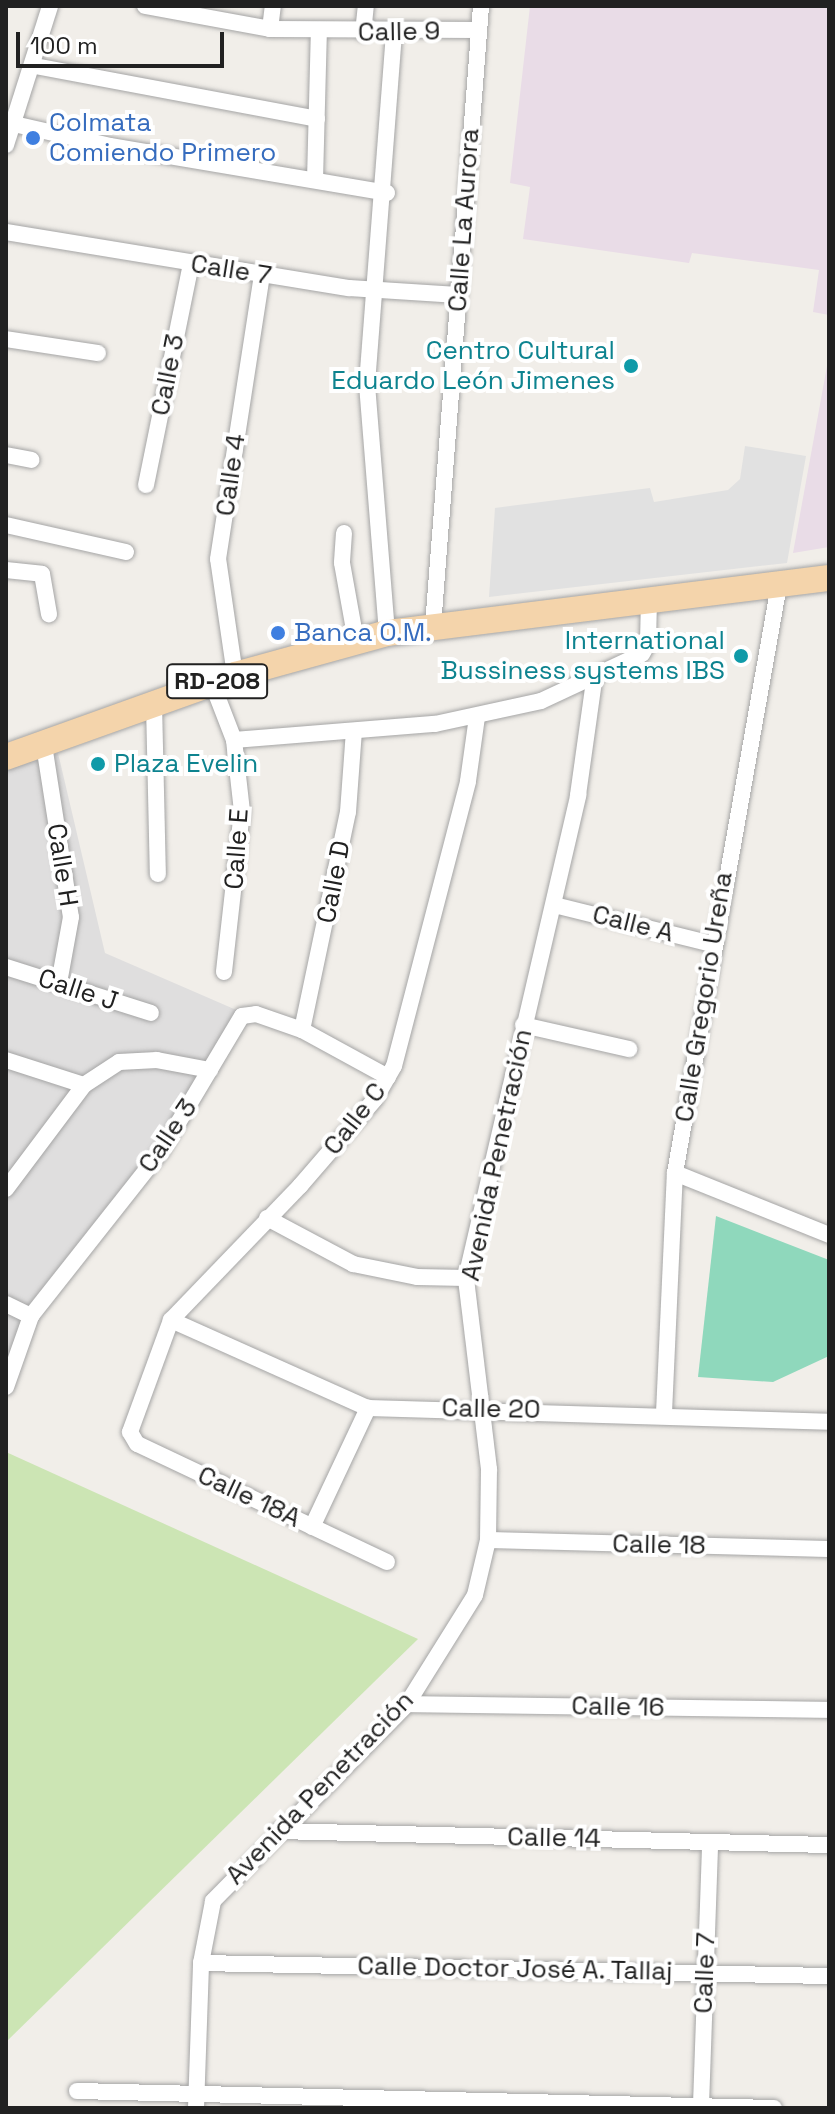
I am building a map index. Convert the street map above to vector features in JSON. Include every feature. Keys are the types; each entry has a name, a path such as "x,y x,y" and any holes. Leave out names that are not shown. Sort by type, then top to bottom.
{"main road":[{"name":"RD-208","path":"6,757 223,679 387,633 829,578"}],"street":[{"path":"6,145 35,66 50,6"},
{"path":"150,7 270,29 273,6"},
{"path":"363,33 366,6"},
{"name":"Calle La Aurora","path":"433,626 481,6"},
{"name":"Calle 9","path":"270,29 363,33 479,30"},
{"path":"315,180 319,32"},
{"path":"387,633 367,399 387,193 394,33"},
{"path":"35,66 317,119"},
{"path":"14,124 387,193"},
{"name":"Calle 7","path":"6,232 262,276 458,295"},
{"name":"Calle 3","path":"146,485 191,264"},
{"name":"Calle 4","path":"223,679 218,559 262,276"},
{"path":"6,339 98,353"},
{"path":"6,455 32,460"},
{"path":"6,525 126,552"},
{"path":"344,533 342,563 356,641"},
{"path":"6,570 42,574 49,614"},
{"name":"Calle Gregorio Ureña","path":"664,1413 675,1173 712,944 779,585"},
{"path":"234,740 477,717 594,681 647,649 649,598"},
{"name":"Calle E","path":"223,679 242,811 224,972"},
{"name":"Avenida Penetración","path":"196,2102 201,1963 213,1901 278,1831 407,1704 458,1630 488,1540 483,1408 466,1278 523,1025 554,905 594,681"},
{"path":"154,704 158,874"},
{"name":"Calle C","path":"134,1419 171,1320 267,1218 388,1077 449,859 477,717"},
{"name":"Calle D","path":"302,1030 348,812 354,731"},
{"name":"Calle H","path":"44,745 71,917 59,983"},
{"name":"Calle A","path":"554,905 712,944"},
{"name":"Calle J","path":"6,967 151,1013"},
{"name":"Calle 3","path":"6,1387 31,1316 162,1150 248,1013 302,1030 388,1077"},
{"path":"523,1025 629,1049"},
{"path":"6,1189 84,1085 119,1062 140,1059 210,1070"},
{"path":"6,1060 84,1085"},
{"path":"675,1173 829,1235"},
{"path":"267,1218 353,1264 417,1277 466,1278"},
{"path":"6,1304 31,1316"},
{"name":"Calle 20","path":"171,1320 368,1408 664,1413 829,1422"},
{"path":"312,1527 368,1408"},
{"name":"Calle 18A","path":"134,1419 130,1432 137,1444 387,1562"},
{"name":"Calle 18","path":"488,1540 829,1549"},
{"name":"Calle 16","path":"407,1704 829,1710"},
{"name":"Calle 14","path":"278,1831 829,1845"},
{"name":"Calle 7","path":"701,2105 710,1842"},
{"name":"Calle Doctor José A. Tallaj","path":"201,1963 829,1976"},
{"path":"77,2091 196,2102 774,2108"}],"shaded area":[{"path":"530,6 829,6 829,315 813,312 819,270 692,253 689,263 523,239 530,187 510,183"},
{"path":"829,355 829,547 793,553"},
{"path":"745,446 806,456 787,563 489,597 495,508 650,488 654,502 728,490 740,479"},
{"path":"58,753 105,953 241,1012 137,1183 31,1316 6,1387 6,765"}],"green space":[{"path":"716,1216 829,1260 829,1356 773,1382 698,1377"},
{"path":"6,1452 418,1639 6,2042"}],"place":[{"name":"Colmata Comiendo Primero","path":"33,138"},
{"name":"Centro Cultural Eduardo León Jimenes","path":"631,366"},
{"name":"Banca O.M.","path":"278,633"},
{"name":"International Bussiness systems IBS","path":"741,656"},
{"name":"Plaza Evelin","path":"98,764"}]}
